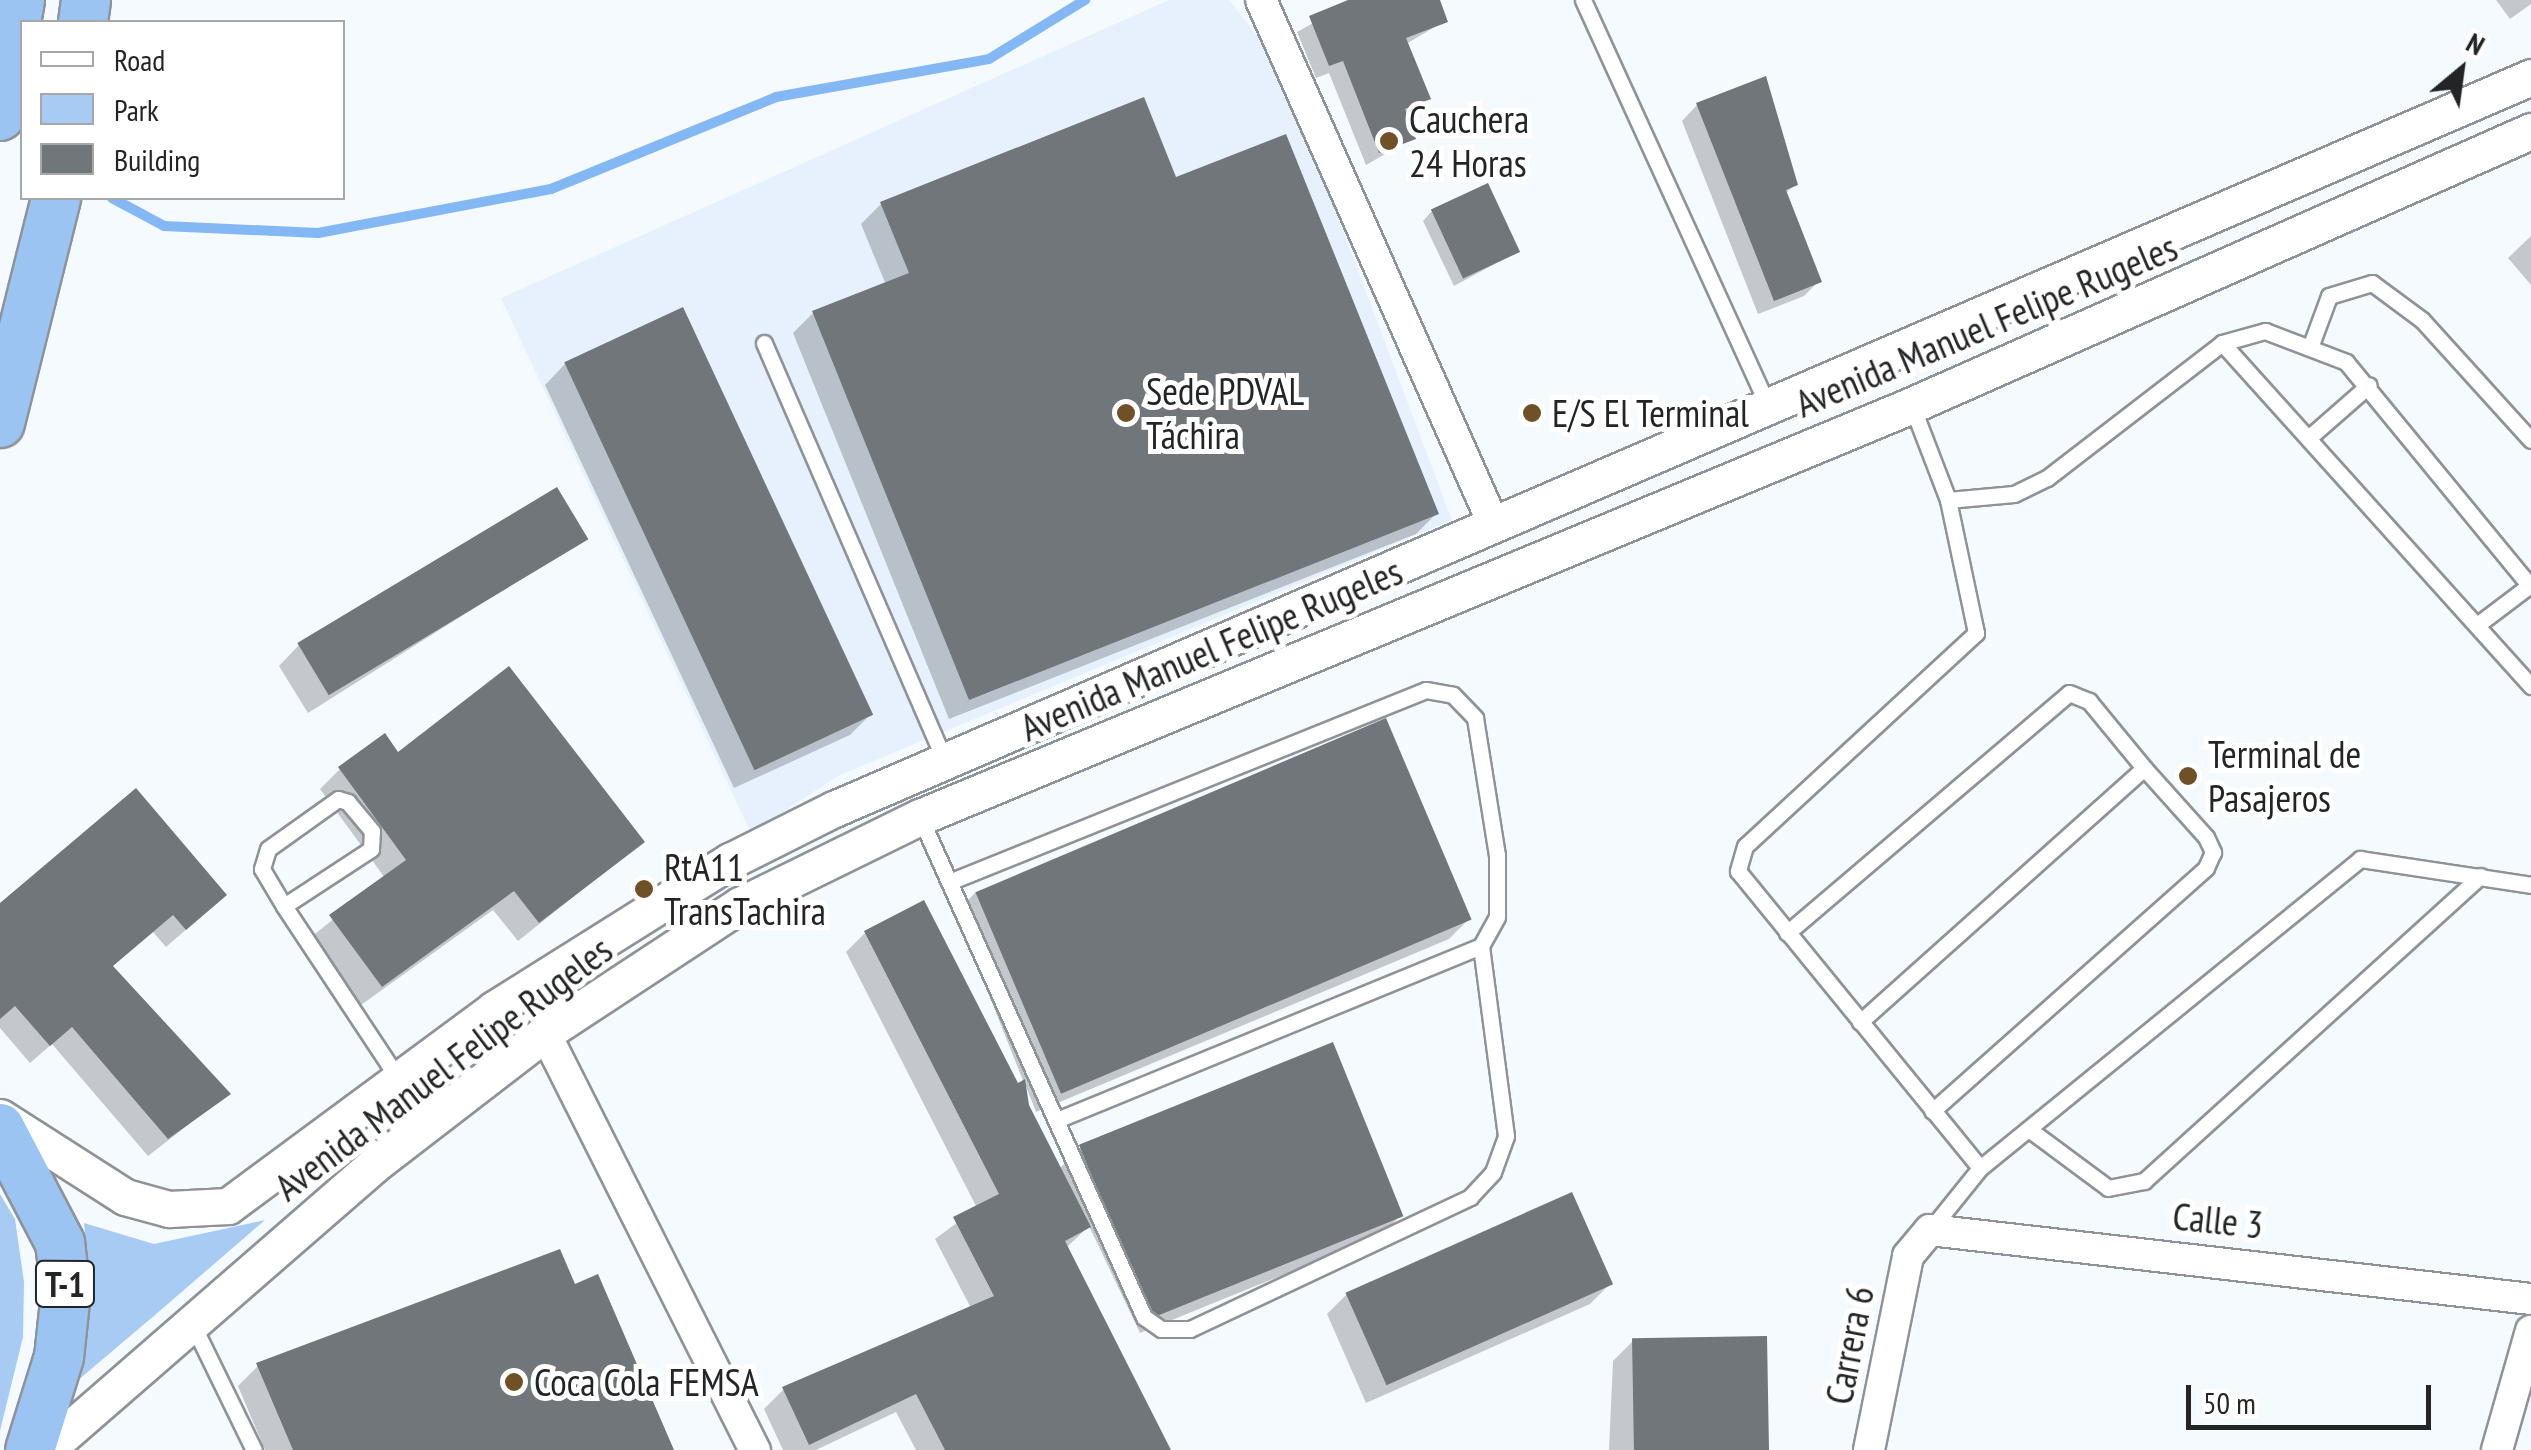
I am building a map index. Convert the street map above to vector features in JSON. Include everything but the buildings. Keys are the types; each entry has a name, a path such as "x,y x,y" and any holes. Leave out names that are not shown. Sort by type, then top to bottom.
{"highway":[{"path":"0,116 20,0"},
{"path":"0,423 56,200"},
{"name":"T-1","path":"0,1128 60,1243 66,1292 60,1358 30,1450"}],"street":[{"path":"1262,0 1493,522"},
{"name":"Avenida Manuel Felipe Rugeles","path":"0,1117 126,1197 197,1210 256,1192 398,1078 730,862 946,761 1493,522 2531,77"},
{"name":"Avenida Manuel Felipe Rugeles","path":"46,1450 375,1164 545,1033 740,906 920,817 1912,405 2531,131"},
{"path":"545,1033 755,1450"},
{"name":"Carrera 6","path":"1869,1450 1908,1256 1930,1230"},
{"name":"Calle 3","path":"1930,1230 2531,1298"},
{"path":"2498,1450 2531,1331"}],"lane":[{"path":"1584,0 1768,403"},
{"path":"2312,342 2329,296 2372,282 2422,320 2531,440"},
{"path":"1948,500 2014,494 2047,478 2222,343 2265,331 2312,342 2369,385 2530,586 2481,622"},
{"path":"764,343 946,761"},
{"path":"2222,343 2313,434 2481,622 2531,686"},
{"path":"2313,434 2369,385"},
{"path":"1912,405 1948,500 1976,633 1745,846 1738,871 1980,1168"},
{"path":"920,817 949,882 1057,1120 1144,1317 1190,1329 1470,1197 1493,1172 1506,1136 1481,946 1497,917 1498,856 1476,718 1452,695 1426,690 949,882"},
{"path":"1787,933 2069,693 2089,701 2206,837 2214,852 2206,868 1932,1111"},
{"path":"1860,1022 2144,768"},
{"path":"284,906 371,848 372,831 348,802 338,799 268,849 262,869 284,906 398,1078"},
{"path":"1930,1230 1980,1168 2360,859 2531,885"},
{"path":"2030,1130 2108,1188 2144,1181 2480,876"},
{"path":"1057,1120 1481,946"},
{"path":"192,1323 254,1450"}],"shaded area":[{"path":"1169,0 1229,0 1281,66 1452,520 838,776 751,833 501,298"}],"green space":[{"path":"0,1194 15,1219 24,1282 23,1337 0,1431"},
{"path":"265,1220 77,1381 90,1286 84,1223 154,1244"}],"waterway":[{"path":"116,200 164,226 318,233 551,189 776,97 989,59 1085,0"}],"place":[{"name":"Cauchera 24 Horas","path":"1389,141"},
{"name":"Sede PDVAL Táchira","path":"1126,413"},
{"name":"E/S El Terminal","path":"1532,413"},
{"name":"Terminal de Pasajeros","path":"2188,776"},
{"name":"RtA11 TransTachira","path":"644,889"},
{"name":"Coca Cola FEMSA","path":"514,1382"}]}
